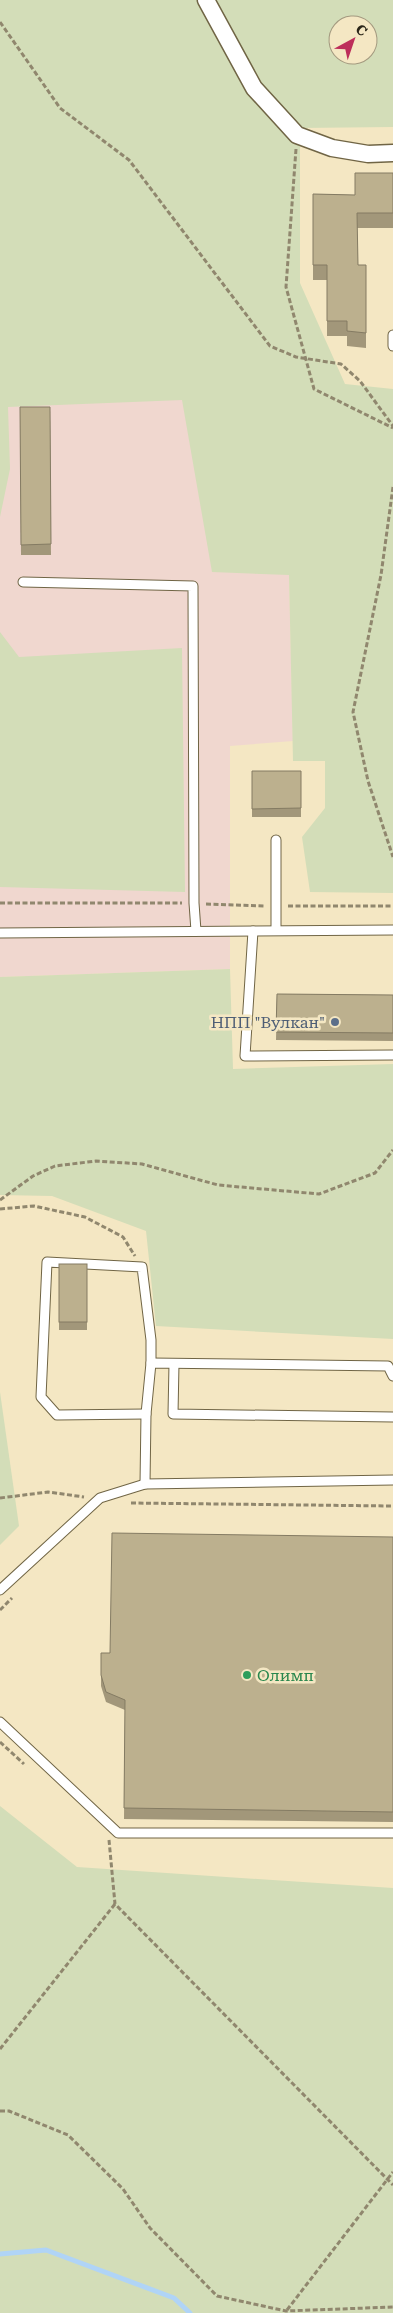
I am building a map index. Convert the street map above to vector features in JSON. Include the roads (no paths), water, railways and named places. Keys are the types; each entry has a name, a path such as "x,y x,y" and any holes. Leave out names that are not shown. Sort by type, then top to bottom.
{"street":[{"path":"206,0 254,88 297,135 332,148 368,154 393,154"}],"lane":[{"path":"393,335 393,346"},
{"path":"23,582 193,586 194,904 196,932"},
{"path":"276,840 276,930"},
{"path":"0,932 393,930"},
{"path":"253,931 244,1056 393,1055"},
{"path":"145,1484 146,1414 151,1363 151,1340 142,1267 47,1262 40,1396 57,1415 146,1414"},
{"path":"151,1363 388,1366 393,1376"},
{"path":"174,1364 173,1414 393,1417"},
{"path":"0,1590 100,1498 145,1484 393,1480"},
{"path":"0,1722 118,1833 393,1833"}],"waterway":[{"path":"0,2254 46,2250 174,2298 190,2313"}],"place":[{"name":"НПП \"Вулкан\"","path":"335,1022"},
{"name":"Олимп","path":"247,1675"}]}
